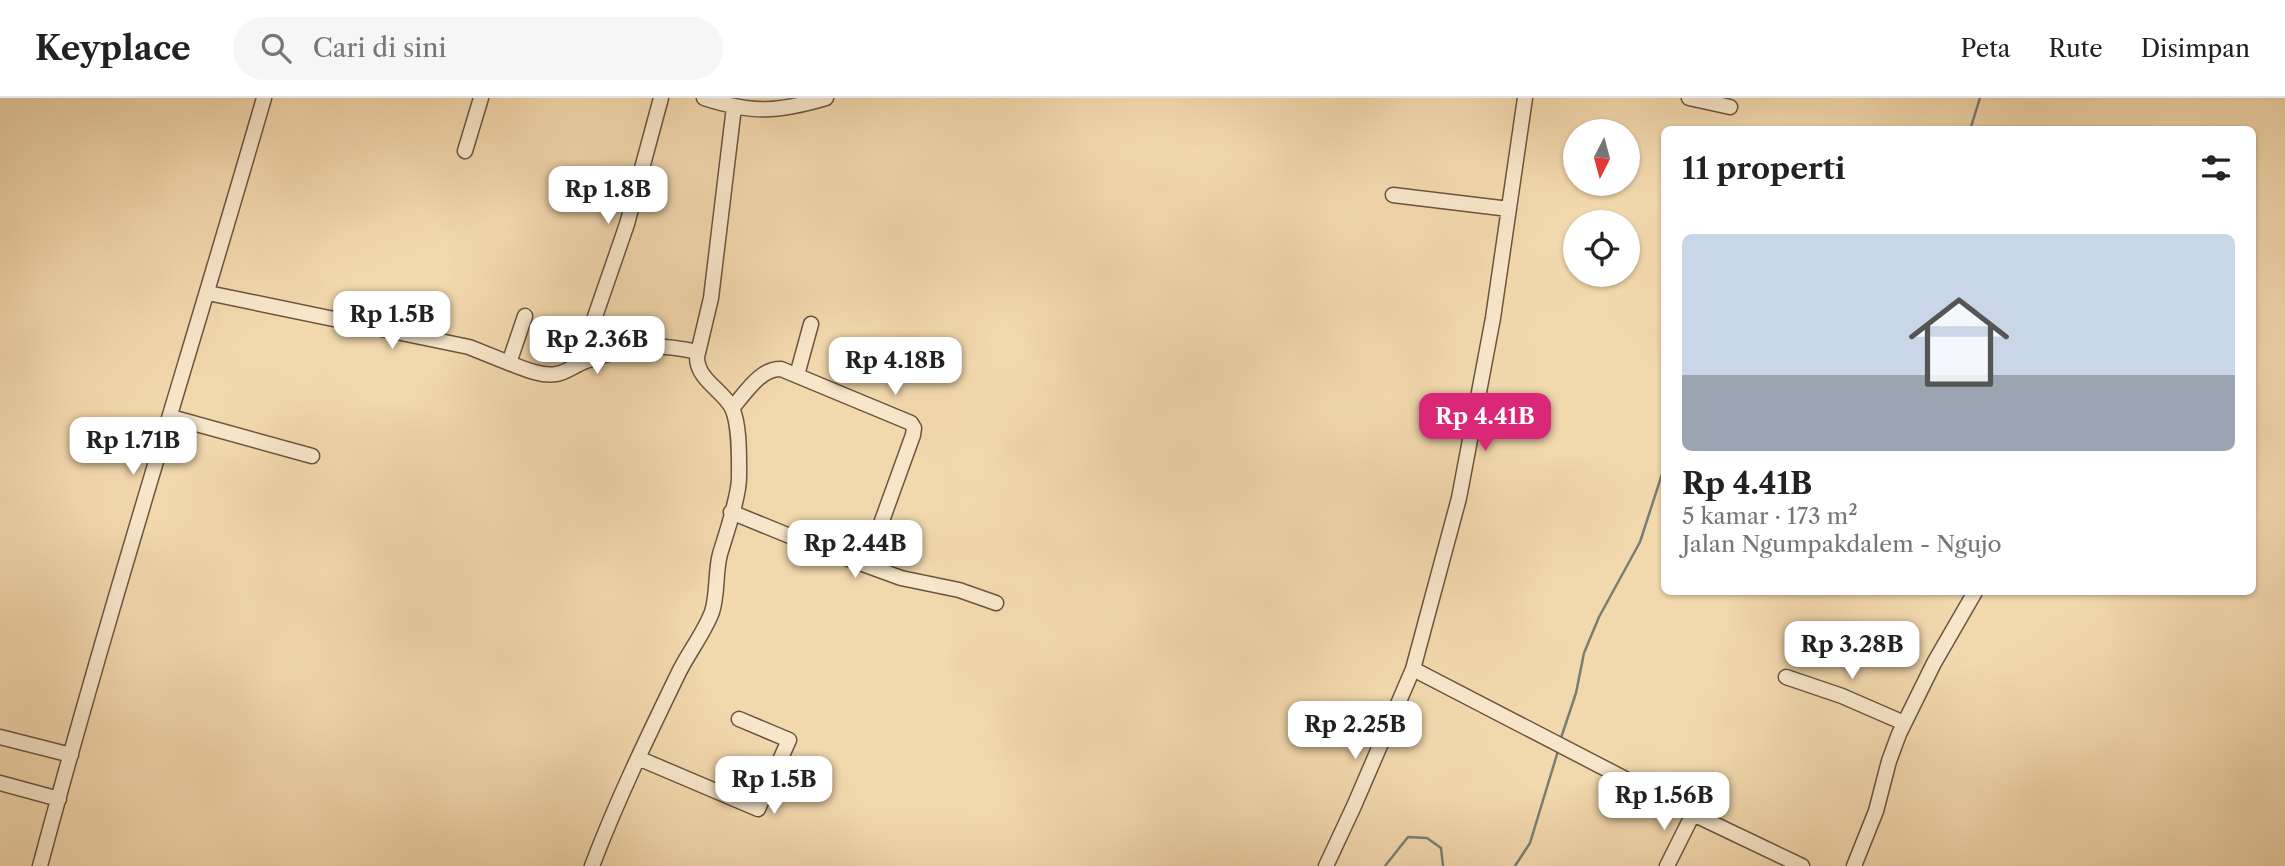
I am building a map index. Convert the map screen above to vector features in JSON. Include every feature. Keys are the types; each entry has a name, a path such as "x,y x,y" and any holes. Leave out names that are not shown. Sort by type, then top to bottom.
{"street":[{"path":"40,866 144,498 171,417 264,98"},
{"path":"465,151 481,98"},
{"path":"579,363 623,236 660,98"},
{"path":"704,98 734,107 781,110 826,98"},
{"path":"1326,866 1413,670 1459,498 1493,318 1525,98"},
{"path":"1689,98 1730,107"},
{"path":"592,866 611,814 688,654 712,611 719,560 739,481 738,448 732,408 697,364 711,298 734,107"},
{"path":"1392,195 1509,209"},
{"path":"208,293 469,347 509,363 553,374 579,363 652,345 698,352"},
{"path":"509,363 525,316"},
{"path":"797,375 811,324"},
{"path":"732,408 764,373 781,369 911,423 914,428 866,565"},
{"path":"171,417 312,456"},
{"path":"731,512 901,578 959,590 996,603"},
{"path":"1854,866 1876,811 1889,761 1904,723 1934,663 1973,595"},
{"path":"1413,670 1693,814 1802,866"},
{"path":"1786,677 1842,696 1904,723"},
{"path":"638,758 758,809 789,740 739,719"},
{"path":"0,737 71,755"},
{"path":"0,783 59,799"},
{"path":"1667,866 1693,814"}],"waterway":[{"path":"1971,126 1980,98"},
{"path":"1560,741 1576,693 1584,653 1599,617 1640,542 1661,477"},
{"path":"1515,866 1530,843 1558,751"},
{"path":"1385,866 1408,837 1427,838 1441,848 1443,866"}]}
